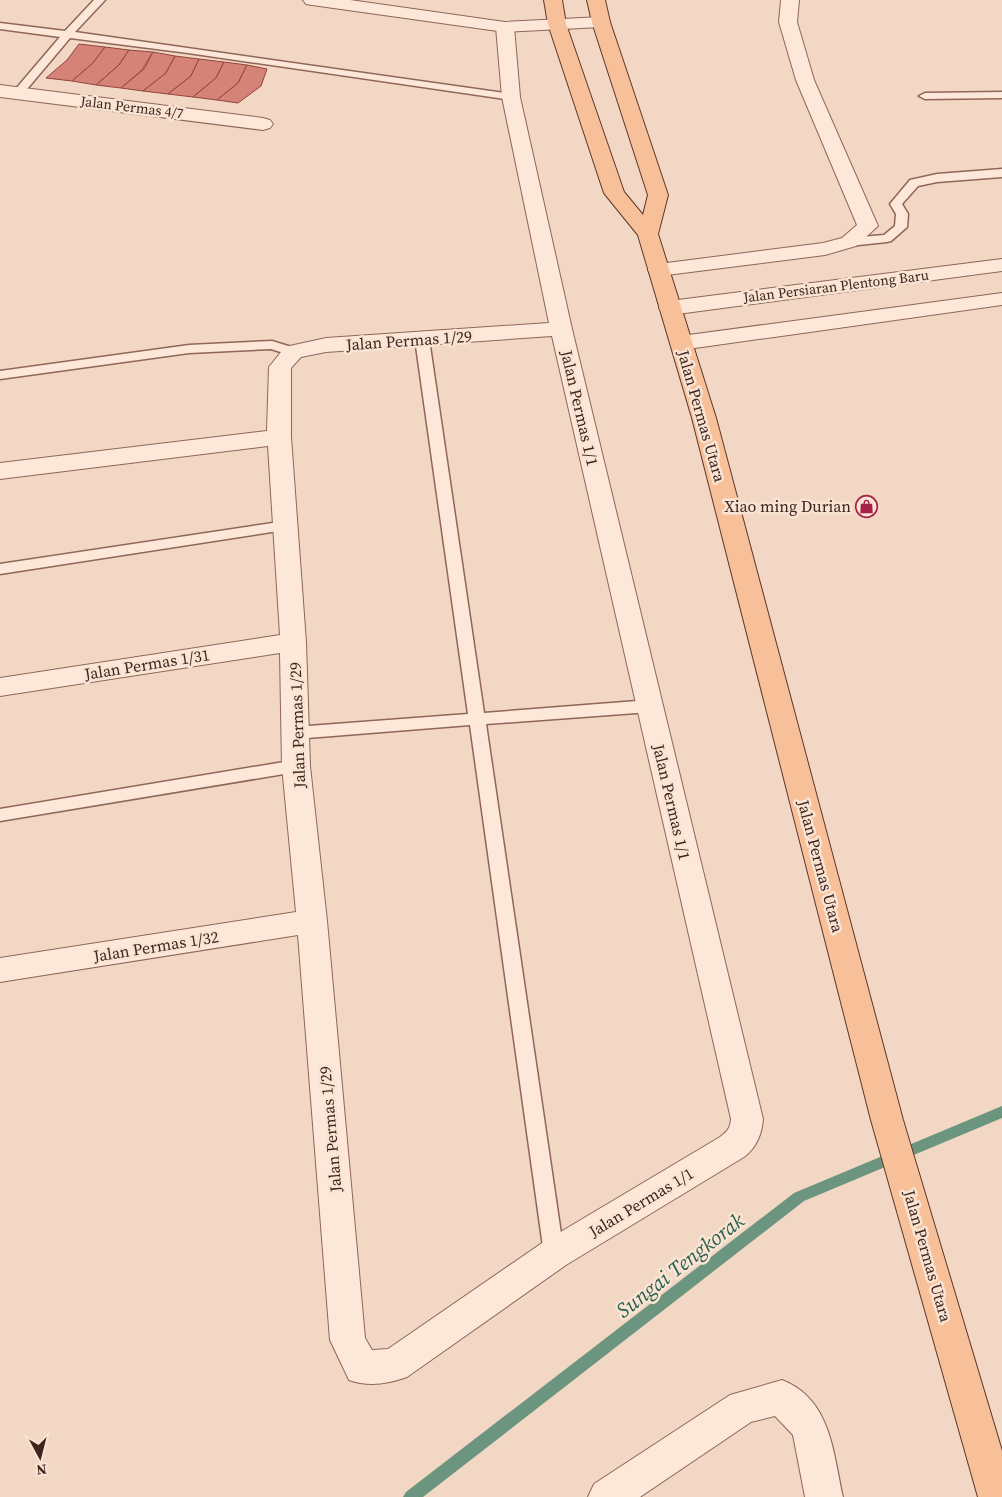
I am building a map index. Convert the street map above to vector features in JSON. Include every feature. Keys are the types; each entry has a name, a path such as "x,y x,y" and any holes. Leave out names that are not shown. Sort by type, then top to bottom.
{"main road":[{"name":"Jalan Permas Utara","path":"596,0 601,22 658,195 648,234"},
{"name":"Jalan Permas Utara","path":"553,1 557,24 614,193 648,234 704,418 887,1120 997,1497"}],"street":[{"path":"312,0 505,27 601,22"},
{"path":"658,270 825,249 849,242 868,226 805,80 788,22 790,0"},
{"path":"475,22 527,14 543,9 553,1"},
{"name":"Jalan Permas 1/1","path":"362,1368 394,1365 554,1254 732,1147 741,1140 746,1130 746,1119 561,329 511,97 505,27"},
{"name":"Jalan Permas 4/7","path":"9,92 264,124"},
{"name":"Jalan Persiaran Plentong Baru","path":"670,308 1002,265"},
{"path":"681,344 1002,299"},
{"name":"Jalan Permas 1/29","path":"362,1368 348,1340 312,921 296,766 294,642 279,437 280,367 293,352 326,345 561,329"},
{"path":"0,471 279,437"},
{"name":"Jalan Permas 1/31","path":"0,687 294,642"},
{"name":"Jalan Permas 1/32","path":"0,970 312,921"},
{"path":"607,1497 743,1407 782,1397 809,1426 824,1497"}],"lane":[{"path":"9,92 100,0"},
{"path":"0,26 511,97"},
{"path":"925,96 1002,95"},
{"path":"849,242 887,238 901,227 902,214 896,204 914,183 937,178 1002,173"},
{"path":"422,339 554,1254"},
{"path":"0,375 190,349 272,345 293,352"},
{"path":"0,569 286,526"},
{"path":"295,733 650,706"},
{"path":"0,815 296,766"}],"building":[{"path":"79,44 105,47 93,63 72,81 46,78 67,60"},
{"path":"105,47 129,50 119,65 96,85 72,81 93,63"},
{"path":"129,50 153,52 142,70 121,88 96,85 119,65"},
{"path":"153,52 175,56 166,73 143,91 121,88 144,69"},
{"path":"175,56 199,59 191,76 168,94 143,91 166,73"},
{"path":"199,59 224,62 216,78 193,97 168,94 191,76"},
{"path":"224,62 247,65 238,83 217,100 193,97 216,78"},
{"path":"247,65 267,69 261,86 238,103 217,100 238,83"}],"waterway":[{"name":"Sungai Tengkorak","path":"411,1497 799,1197 1002,1112"}],"place":[{"name":"Xiao ming Durian","path":"867,506"}]}
